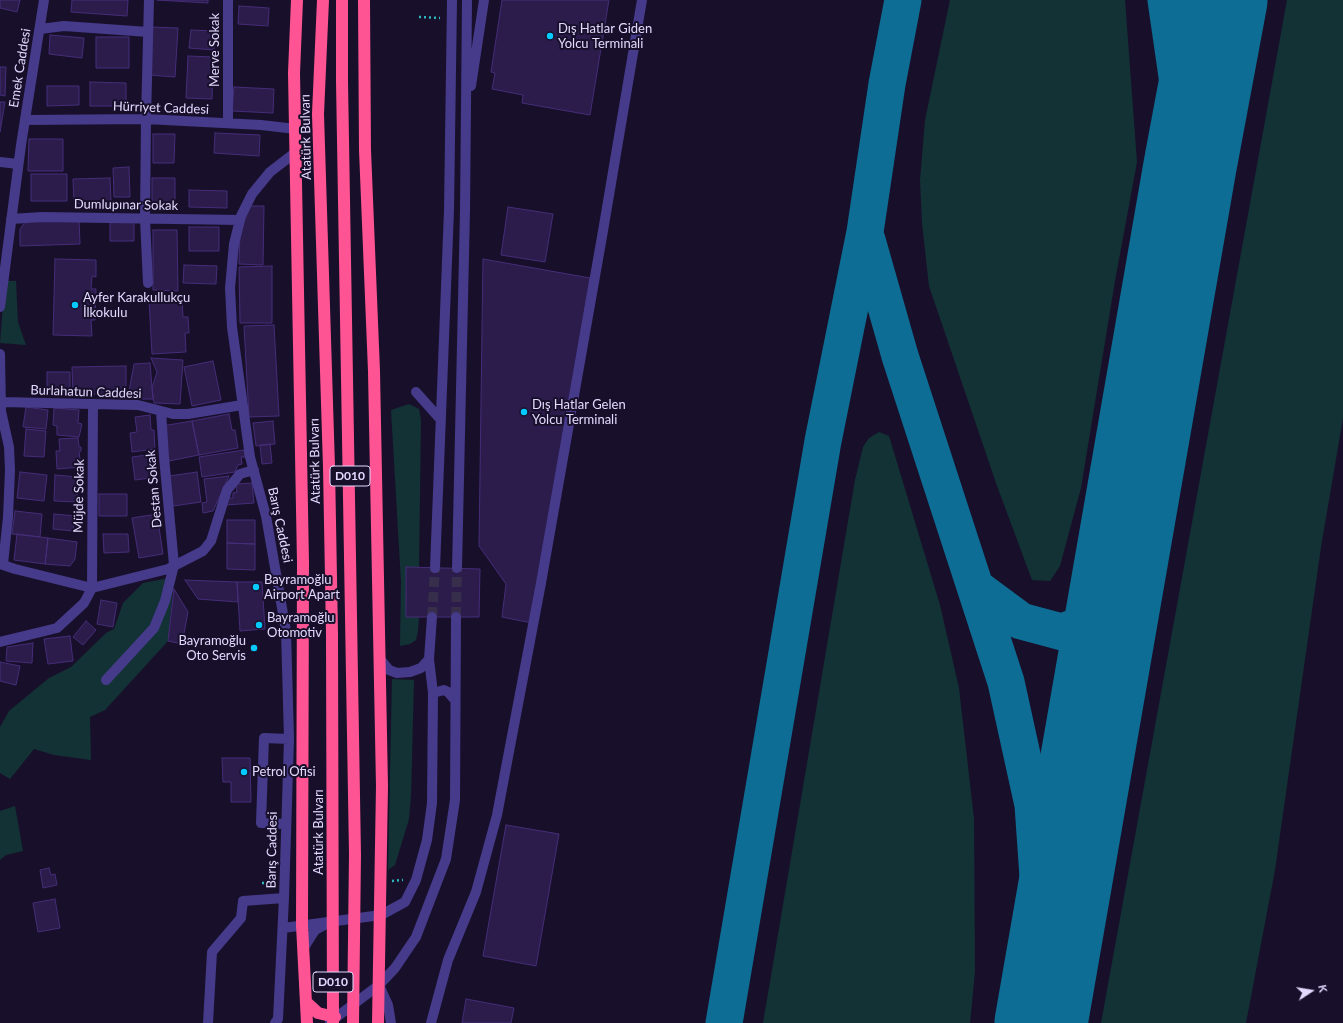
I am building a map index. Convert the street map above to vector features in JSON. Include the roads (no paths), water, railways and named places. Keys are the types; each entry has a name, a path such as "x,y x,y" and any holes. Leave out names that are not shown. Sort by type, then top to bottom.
{"highway":[{"path":"297,0 294,73 303,563 302,925 307,1023"},
{"name":"Atatürk Bulvarı","path":"323,0 318,114 329,467 332,634 332,1021"},
{"name":"D010","path":"342,0 342,81 353,690 353,1023"},
{"path":"364,0 365,150 374,371 382,786 378,1023"},
{"path":"306,1002 318,1013 332,1021"}],"street":[{"name":"Emek Caddesi","path":"0,306 18,164 44,0"},
{"path":"148,283 146,219 146,119 149,0"},
{"name":"Merve Sokak","path":"228,0 228,124"},
{"path":"435,568 449,210 452,0"},
{"path":"457,568 467,112 465,52 467,0"},
{"path":"467,112 484,0"},
{"path":"431,1023 448,960 476,892 497,815 543,575 604,231 642,0"},
{"path":"40,29 64,26 148,32"},
{"name":"Hürriyet Caddesi","path":"25,120 146,119 296,129"},
{"name":"Barış Caddesi","path":"277,1021 283,928 285,824 289,739 285,621 266,516 254,470 242,405 232,327 230,288 234,244 240,220 252,194 270,172 296,152"},
{"path":"0,162 18,164"},
{"path":"449,210 465,210"},
{"name":"Dumlupınar Sokak","path":"11,219 42,217 240,220"},
{"path":"0,354 0,402 9,447 10,470 8,517 2,564 15,569 92,588 148,575 174,565 203,551 211,541 227,490 240,474 254,470"},
{"path":"416,392 441,420"},
{"name":"Burlahatun Caddesi","path":"0,402 138,405 173,414 188,414 242,405"},
{"name":"Müjde Sokak","path":"92,588 93,404"},
{"name":"Destan Sokak","path":"106,680 154,628 165,602 174,565 161,411"},
{"path":"0,642 57,628 84,603 92,588"},
{"path":"283,928 381,915 405,902 416,880 427,840 432,803 433,693 429,659 432,617"},
{"path":"332,1021 379,985 394,968 416,937 446,859 455,800 454,699 456,617"},
{"path":"380,659 389,670 397,673 410,672 421,668 429,659"},
{"path":"433,693 444,690 454,699"},
{"path":"285,824 261,823 264,738 289,739"},
{"path":"208,1023 212,952 241,918 243,901 284,898"},
{"path":"303,949 315,930 332,921"},
{"path":"379,985 388,1005 391,1023"}],"tunnel":[{"path":"432,617 435,568"},
{"path":"456,617 457,568"}],"place":[{"name":"Dış Hatlar Giden Yolcu Terminali","path":"550,36"},
{"name":"Ayfer Karakullukçu İlkokulu","path":"75,305"},
{"name":"Dış Hatlar Gelen Yolcu Terminali","path":"524,412"},
{"name":"Bayramoğlu Airport Apart","path":"256,587"},
{"name":"Bayramoğlu Otomotiv","path":"259,625"},
{"name":"Bayramoğlu Oto Servis","path":"254,648"},
{"name":"Petrol Ofisi","path":"244,772"}]}
